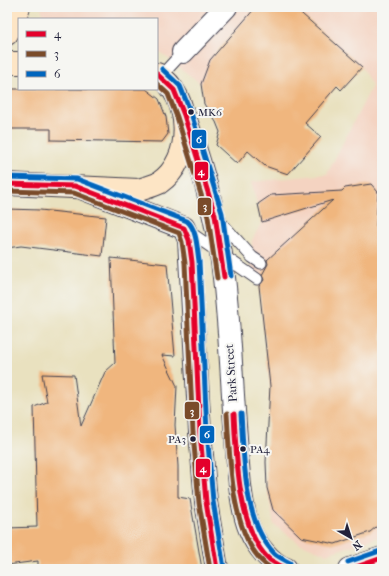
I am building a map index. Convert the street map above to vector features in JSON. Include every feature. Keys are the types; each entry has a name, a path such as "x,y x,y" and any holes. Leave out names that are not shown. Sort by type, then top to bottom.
{"main road":[{"path":"7,34 19,7"},
{"path":"28,7 28,18"},
{"path":"7,63 18,63"},
{"path":"7,184 139,190 158,183 178,161 183,152 184,115 174,90 159,75"}],"street":[{"path":"183,52 226,7"},
{"name":"Park Street","path":"184,115 215,215 226,292 238,469 250,530 265,554 278,566 286,569"},
{"path":"75,186 184,228 189,240 192,262 200,432 206,502 215,566"},
{"path":"350,569 382,558"}],"lane":[{"path":"159,75 183,52"},
{"path":"215,215 252,257 261,262"},
{"path":"184,228 257,279"}],"shaded area":[{"path":"41,7 256,7 215,53 201,84 158,51 158,18 44,18"},
{"path":"265,7 382,7 382,536 326,554 299,543 274,525 267,488 266,462 270,386 259,286 250,271 252,240 262,222 251,182 327,174 372,86 361,66 308,19"}],"building":[{"path":"256,7 294,7 362,67 341,90 337,86 305,123 321,137 288,174 265,166 248,151 237,164 216,145 220,132 216,122 204,104 201,84 210,60"},
{"path":"7,89 147,90 159,99 166,117 168,134 162,142 51,140 51,129 7,129"},
{"path":"371,184 378,192 376,226 382,225 382,522 370,532 335,544 301,537 273,510 267,488 266,462 270,386 259,286 264,280 262,275 268,264 267,260 333,200 262,222 258,204 271,195 342,191 345,188"},
{"path":"7,209 40,210 106,217 102,256 21,246 7,248"},
{"path":"111,258 167,264 175,356 162,355 177,386 175,425 178,466 178,497 190,499 202,569 38,569 38,561 7,565 7,528 37,527 34,407 47,402 42,374 74,375 81,426 105,372 115,363"}],"transit line":[{"name":"6","path":"162,69 180,86 191,113 222,213 231,276"},
{"name":"4","path":"158,75 174,90 184,115 215,215 224,277"},
{"name":"3","path":"158,85 168,94 177,117 208,217 217,278"},
{"name":"6","path":"7,177 77,179 187,221 193,229 199,261 207,432 213,501 224,568"},
{"name":"4","path":"7,184 75,186 184,228 189,240 192,262 200,432 206,502 217,569"},
{"name":"3","path":"7,191 74,193 179,233 185,263 193,433 199,503 210,569"},
{"name":"3","path":"227,414 231,476 240,521 248,540 258,557 272,569"},
{"name":"4","path":"234,414 236,450 241,492 251,531 259,547 270,560 286,569"},
{"name":"6","path":"241,414 247,487 256,524 264,540 274,553 290,563"},
{"name":"6","path":"348,562 380,551"},
{"name":"4","path":"350,569 382,558"}],"place":[{"name":"MK6","path":"191,112"},
{"name":"PA3","path":"193,439"},
{"name":"PA4","path":"243,449"}]}
